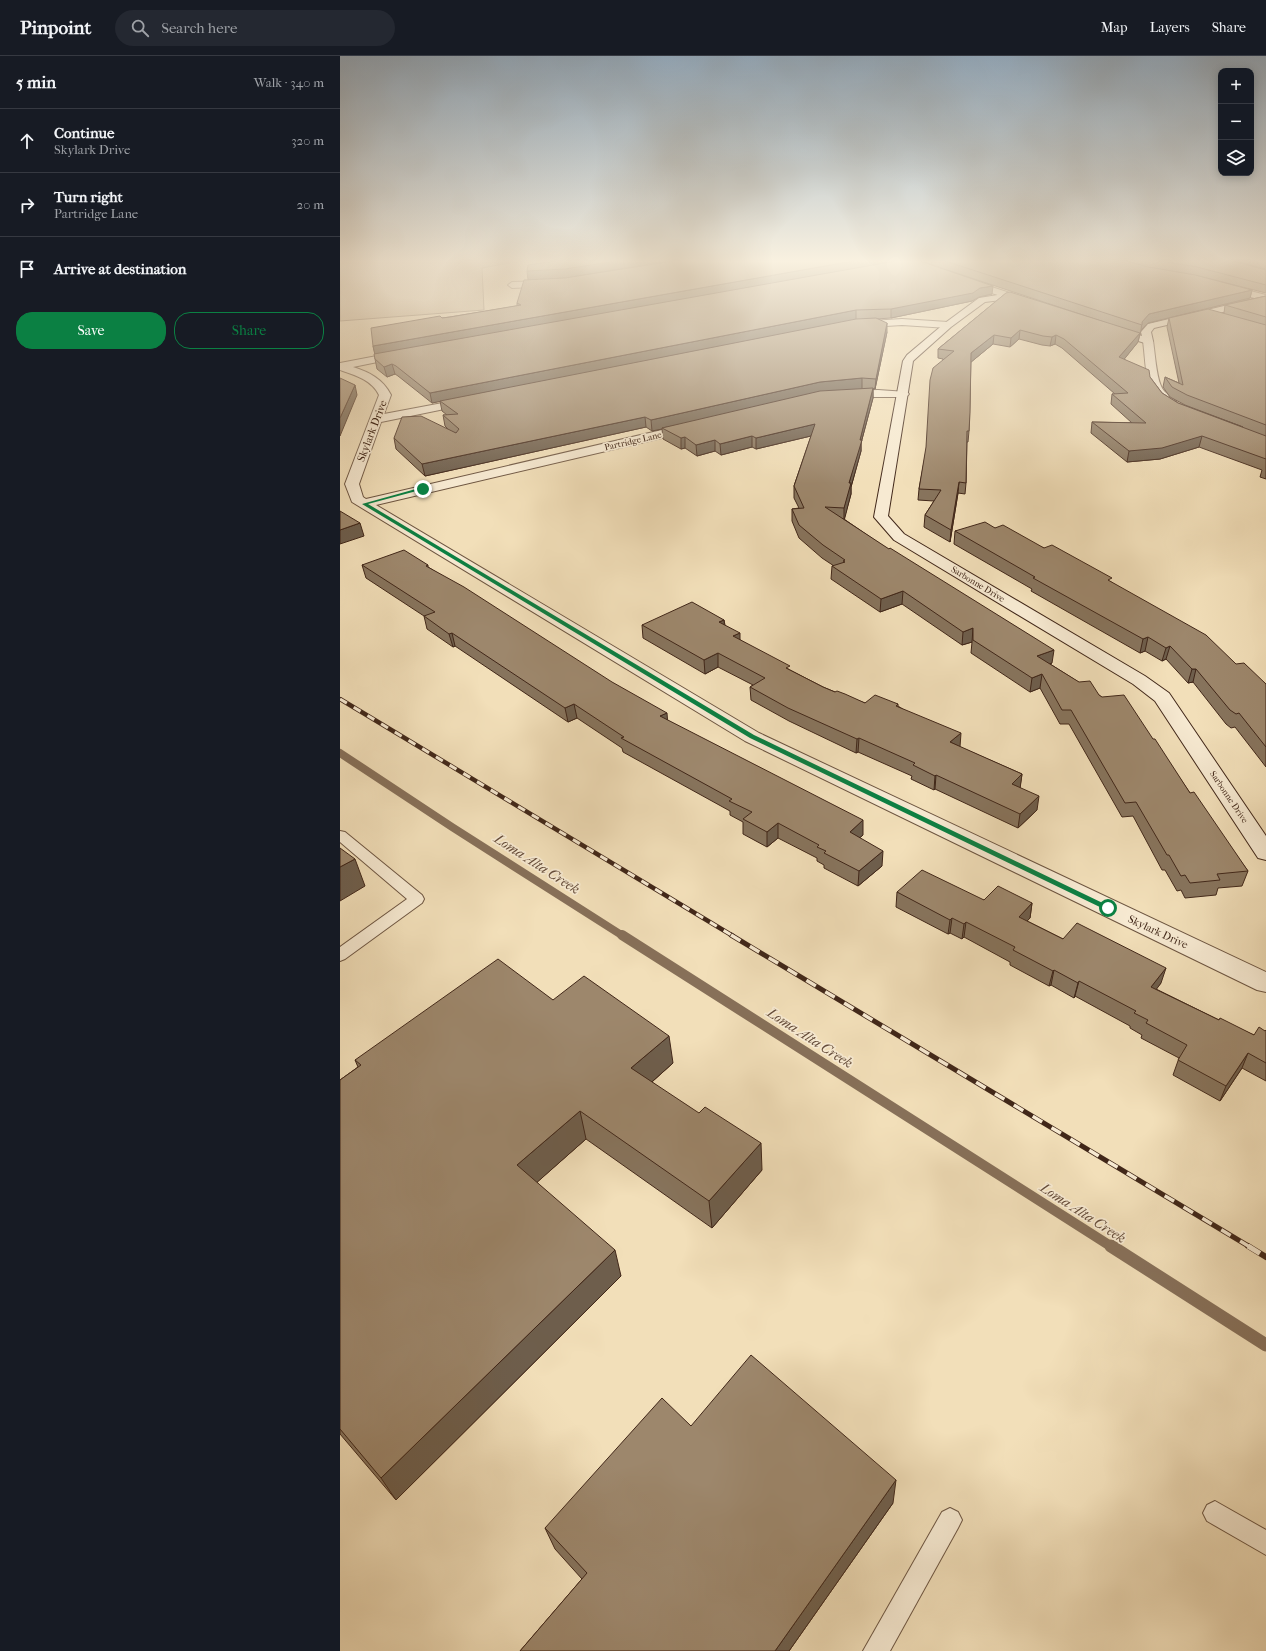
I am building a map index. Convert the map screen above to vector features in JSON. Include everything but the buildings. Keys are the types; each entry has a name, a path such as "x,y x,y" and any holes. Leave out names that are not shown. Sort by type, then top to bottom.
{"street":[{"name":"Sarbonne Drive","path":"937,334 914,353 908,360 880,516 899,537 1132,676 1162,696 1266,853"},
{"path":"1128,334 1148,341"},
{"path":"1147,334 1154,386 1165,400 1180,409"},
{"path":"340,366 416,352"},
{"name":"Skylark Drive","path":"340,366 364,375 383,386 386,395 352,484 357,499 364,504 752,737 1266,983"},
{"path":"832,395 878,393 903,394"},
{"path":"376,419 477,399"},
{"name":"Partridge Lane","path":"364,504 704,424"}],"lane":[{"path":"340,835 417,899 340,955"},
{"path":"1215,1513 1266,1543"},
{"path":"876,1651 950,1520"}],"waterway":[{"name":"Loma Alta Creek","path":"340,753 452,827 623,936"},
{"name":"Loma Alta Creek","path":"622,935 1112,1247"},
{"name":"Loma Alta Creek","path":"1111,1246 1266,1345"}],"railway":[{"path":"340,699 733,936"},
{"path":"731,935 1250,1247"},
{"path":"1248,1246 1266,1257"}],"route":[{"path":"423,489 364,504 752,737 1108,908"}]}
